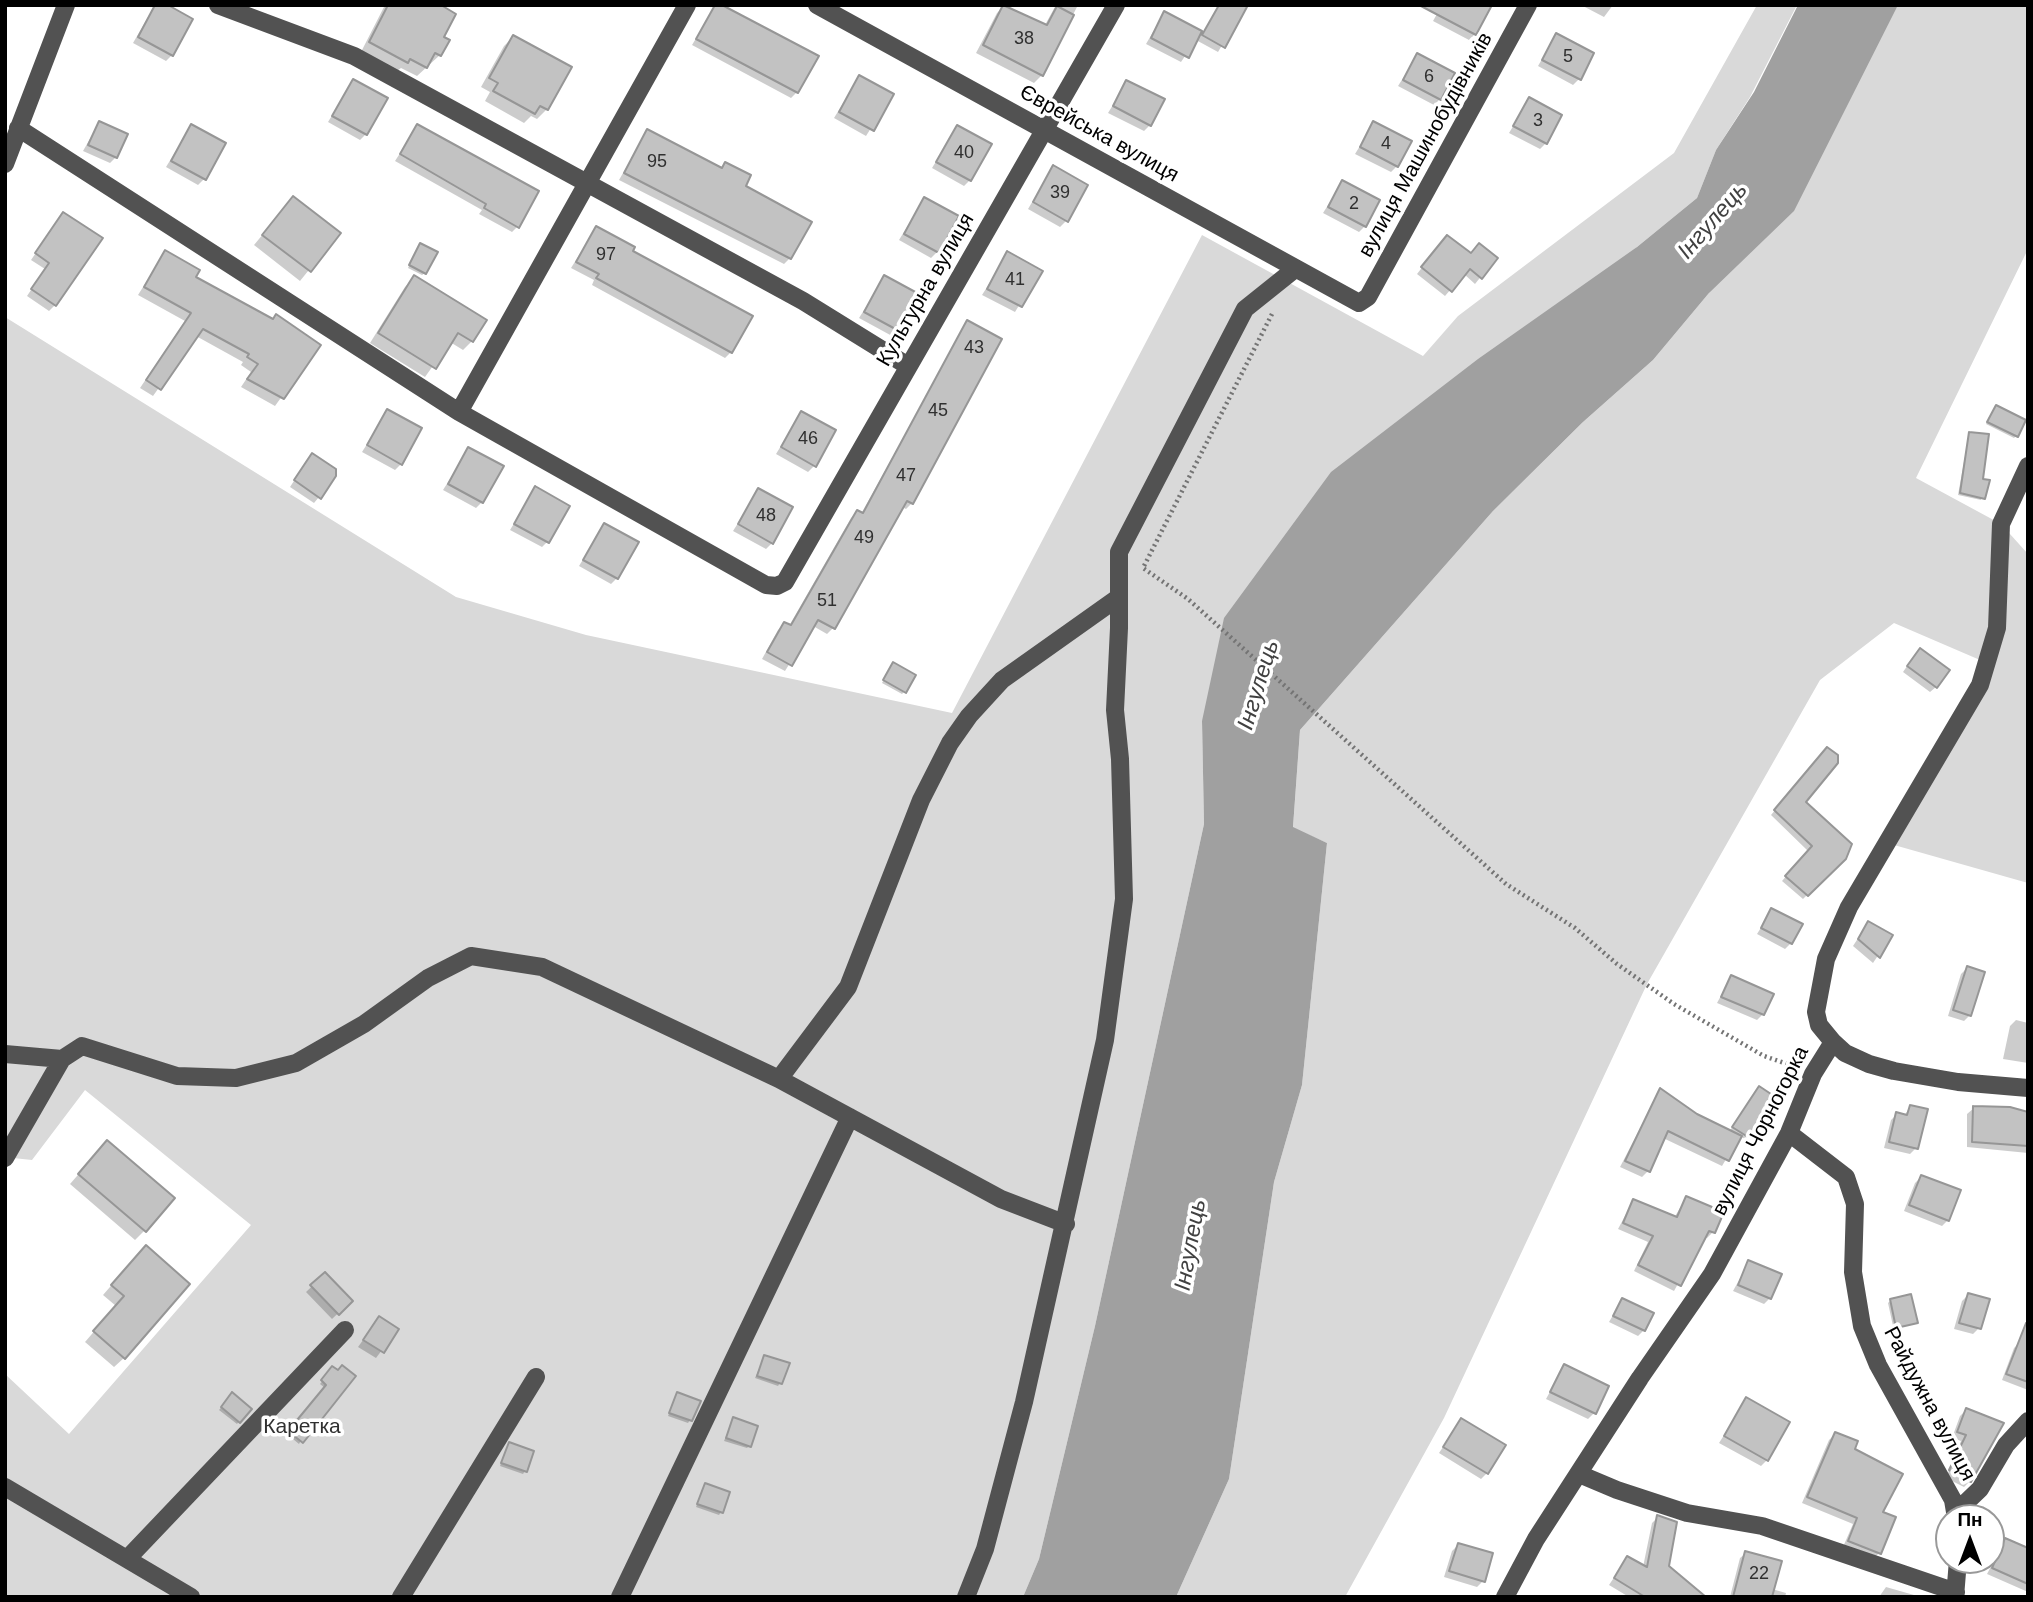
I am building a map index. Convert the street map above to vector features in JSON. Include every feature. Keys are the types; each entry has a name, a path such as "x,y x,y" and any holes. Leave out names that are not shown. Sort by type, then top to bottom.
{"street":[{"path":"5,164 66,5"},
{"path":"218,5 354,56 803,302 908,366"},
{"path":"19,128 459,412 687,5"},
{"name":"Єврейська вулиця","path":"817,5 1359,303"},
{"name":"Культурна вулиця","path":"459,412 766,585 776,586 785,582 1116,5"},
{"name":"вулиця Машинобудівників","path":"1359,303 1368,297 1528,5"},
{"path":"966,1597 985,1549 1024,1402 1105,1041 1124,899 1120,759 1115,710 1119,552 1245,309 1295,269"},
{"name":"вулиця Чорногорка","path":"1505,1597 1536,1539 1640,1378 1713,1274 1789,1133 1813,1074 1833,1042 1819,1025 1816,1012 1826,960 1849,907 1980,685 1997,628 2001,524 2028,466"},
{"path":"779,1079 848,987 921,800 950,743 969,716 1002,680 1119,597"},
{"path":"5,1158 62,1059 82,1046 177,1076 236,1078 296,1063 364,1024 428,978 471,956 542,967 779,1079 1001,1199 1066,1224"},
{"path":"1833,1042 1845,1053 1894,1071 1958,1082 2028,1088"},
{"path":"5,1054 62,1059"},
{"path":"620,1597 850,1117"},
{"name":"Райдужна вулиця","path":"1789,1133 1846,1177 1855,1204 1853,1272 1862,1326 1878,1365 1944,1482 1952,1504"},
{"path":"127,1559 345,1330"},
{"path":"401,1597 536,1377"},
{"path":"1966,1504 1980,1489 2006,1445 2028,1421"},
{"path":"1579,1474 1617,1490 1687,1513 1762,1526 1956,1594 1957,1574"},
{"path":"5,1487 127,1559 172,1592 191,1597"}],"path":[{"path":"1277,305 1143,568 1188,599 1506,884 1565,920 1617,964 1674,1004 1764,1056 1813,1074"}],"green space":[{"name":"Каретка","path":"1757,5 1797,5 1750,97 1716,150 1697,198 1637,247 1202,721 1204,824 1095,1326 1039,1559 1023,1597 5,1597 5,1374 69,1434 251,1225 85,1090 32,1160 13,1158 5,1167 5,317 456,597 586,635 952,713 1202,235 1423,356 1458,316 1674,153"},
{"path":"1898,5 2028,5 2028,249 1916,478 2001,524 2028,554 2028,883 1887,843 1987,663 1894,623 1820,680 1647,984 1444,1418 1345,1597 1176,1597 1229,1479 1274,1182 1302,1085 1327,843 1293,828 1300,730 1493,511 1583,422 1653,360 1709,293"}],"water":[{"name":"Інгулець","path":"1798,5 1898,5 1794,211 1709,293 1653,360 1583,422 1493,511 1300,730 1293,827 1327,843 1302,1085 1274,1182 1229,1479 1176,1597 1023,1597 1039,1559 1095,1326 1204,824 1202,721 1224,618 1331,472 1478,359 1637,247 1697,198 1716,150 1754,92"}],"building":[{"path":"155,5 168,5 193,19 173,56 138,37"},
{"path":"388,5 441,5 456,14 444,37 450,40 441,56 435,53 427,68 410,59 408,63 369,42"},
{"path":"715,5 722,5 819,56 798,93 696,39"},
{"path":"1003,5 1047,25 1057,6 1074,15 1043,76 983,45"},
{"path":"1219,5 1248,5 1225,48 1202,35"},
{"path":"1419,5 1492,5 1476,35"},
{"path":"1164,11 1202,31 1189,58 1151,38"},
{"path":"1556,33 1594,53 1581,80 1542,60"},
{"path":"513,35 572,67 548,110 540,106 535,114 493,91 498,83 489,78"},
{"path":"1417,53 1455,73 1441,100 1403,80"},
{"path":"859,75 894,94 874,131 839,112"},
{"path":"353,79 388,98 367,135 332,116"},
{"path":"1126,80 1165,99 1151,126 1113,106"},
{"path":"1529,97 1562,115 1547,144 1513,126"},
{"path":"99,121 128,134 117,158 88,145"},
{"path":"1373,121 1412,141 1398,167 1360,147"},
{"path":"191,124 226,143 206,180 171,161"},
{"path":"417,124 539,191 519,228 484,208 486,204 400,154"},
{"path":"957,125 992,144 971,181 936,162"},
{"path":"647,129 722,168 725,162 751,175 746,186 812,222 791,259 624,173"},
{"path":"1053,165 1088,185 1068,222 1033,202"},
{"path":"1342,180 1380,200 1366,227 1328,207"},
{"path":"293,196 341,233 311,272 262,235"},
{"path":"924,197 959,216 939,253 904,234"},
{"path":"63,212 103,238 56,306 31,289 49,263 35,253"},
{"path":"596,226 635,247 633,251 753,316 732,353 596,278 599,274 576,262"},
{"path":"1447,235 1471,253 1479,243 1498,258 1482,279 1470,269 1452,292 1421,267"},
{"path":"420,243 438,252 426,274 409,265"},
{"path":"165,250 200,270 196,277 273,319 276,314 321,345 284,399 247,379 258,364 247,357 249,354 203,329 161,390 146,380 191,313 144,287"},
{"path":"1007,251 1043,271 1022,307 987,289"},
{"path":"414,275 487,320 473,342 458,333 436,369 378,333"},
{"path":"884,275 919,294 899,331 864,312"},
{"path":"967,320 1002,339 913,504 907,501 835,629 818,620 792,666 767,652 784,622 791,625 857,510 863,513"},
{"path":"1996,405 2026,420 2018,437 1987,422"},
{"path":"387,409 422,428 402,465 367,445"},
{"path":"801,411 836,430 816,467 781,447"},
{"path":"1969,432 1989,434 1983,479 1990,480 1985,499 1960,493"},
{"path":"468,447 504,466 483,503 448,484"},
{"path":"312,453 336,469 336,476 321,499 294,480"},
{"path":"535,486 570,506 549,543 514,524"},
{"path":"758,488 793,507 773,544 738,524"},
{"path":"604,523 639,542 618,579 583,560"},
{"path":"1920,648 1950,670 1937,688 1907,666"},
{"path":"893,662 916,675 906,693 883,680"},
{"path":"1827,747 1838,755 1838,763 1806,802 1852,844 1846,859 1808,896 1785,876 1812,846 1774,810"},
{"path":"1771,908 1803,924 1792,944 1761,928"},
{"path":"1868,921 1893,935 1880,958 1858,939"},
{"path":"1967,966 1985,972 1971,1016 1953,1010"},
{"path":"1731,975 1774,994 1764,1015 1721,997"},
{"path":"1759,1086 1783,1102 1756,1142 1732,1127"},
{"path":"1660,1088 1697,1114 1742,1136 1729,1161 1668,1131 1650,1172 1625,1161"},
{"path":"1910,1105 1928,1109 1918,1149 1889,1142 1896,1112 1907,1115"},
{"path":"1973,1106 2010,1107 2028,1112 2028,1146 1972,1142"},
{"path":"107,1140 175,1198 146,1232 78,1174"},
{"path":"1921,1175 1961,1190 1949,1221 1909,1205"},
{"path":"1686,1196 1724,1212 1715,1233 1709,1231 1681,1286 1638,1265 1653,1236 1623,1223 1633,1199 1677,1217"},
{"path":"146,1245 190,1284 125,1359 93,1331 124,1296 111,1285"},
{"path":"1748,1260 1782,1274 1771,1299 1738,1285"},
{"path":"325,1272 353,1301 339,1315 310,1285"},
{"path":"1968,1293 1990,1299 1981,1329 1959,1323"},
{"path":"1911,1294 1918,1323 1896,1328 1890,1299"},
{"path":"1622,1298 1654,1313 1645,1331 1613,1316"},
{"path":"379,1316 399,1329 384,1353 363,1340"},
{"path":"2028,1323 2028,1382 2006,1374"},
{"path":"764,1355 790,1363 782,1384 757,1376"},
{"path":"1564,1364 1609,1386 1596,1414 1550,1392"},
{"path":"342,1365 356,1376 303,1443 288,1431 326,1385 321,1380 332,1366 338,1370"},
{"path":"232,1392 252,1409 240,1423 221,1407"},
{"path":"677,1392 701,1401 692,1421 669,1413"},
{"path":"1746,1397 1790,1422 1768,1461 1724,1436"},
{"path":"1966,1408 2004,1423 1971,1482 1949,1470 1966,1435 1957,1432"},
{"path":"733,1417 758,1426 751,1447 726,1438"},
{"path":"1461,1418 1506,1445 1488,1474 1443,1447"},
{"path":"1835,1432 1858,1441 1855,1449 1903,1474 1883,1512 1896,1517 1881,1554 1848,1541 1857,1518 1807,1497"},
{"path":"509,1442 534,1451 527,1472 501,1463"},
{"path":"705,1483 730,1492 723,1513 697,1504"},
{"path":"1657,1515 1677,1522 1669,1566 1706,1597 1645,1597 1614,1578 1627,1556 1647,1567"},
{"path":"2005,1538 2028,1548 2028,1584 2005,1574"},
{"path":"1458,1543 1493,1553 1485,1582 1449,1571"},
{"path":"1745,1551 1782,1561 1772,1597 1733,1597"}]}
